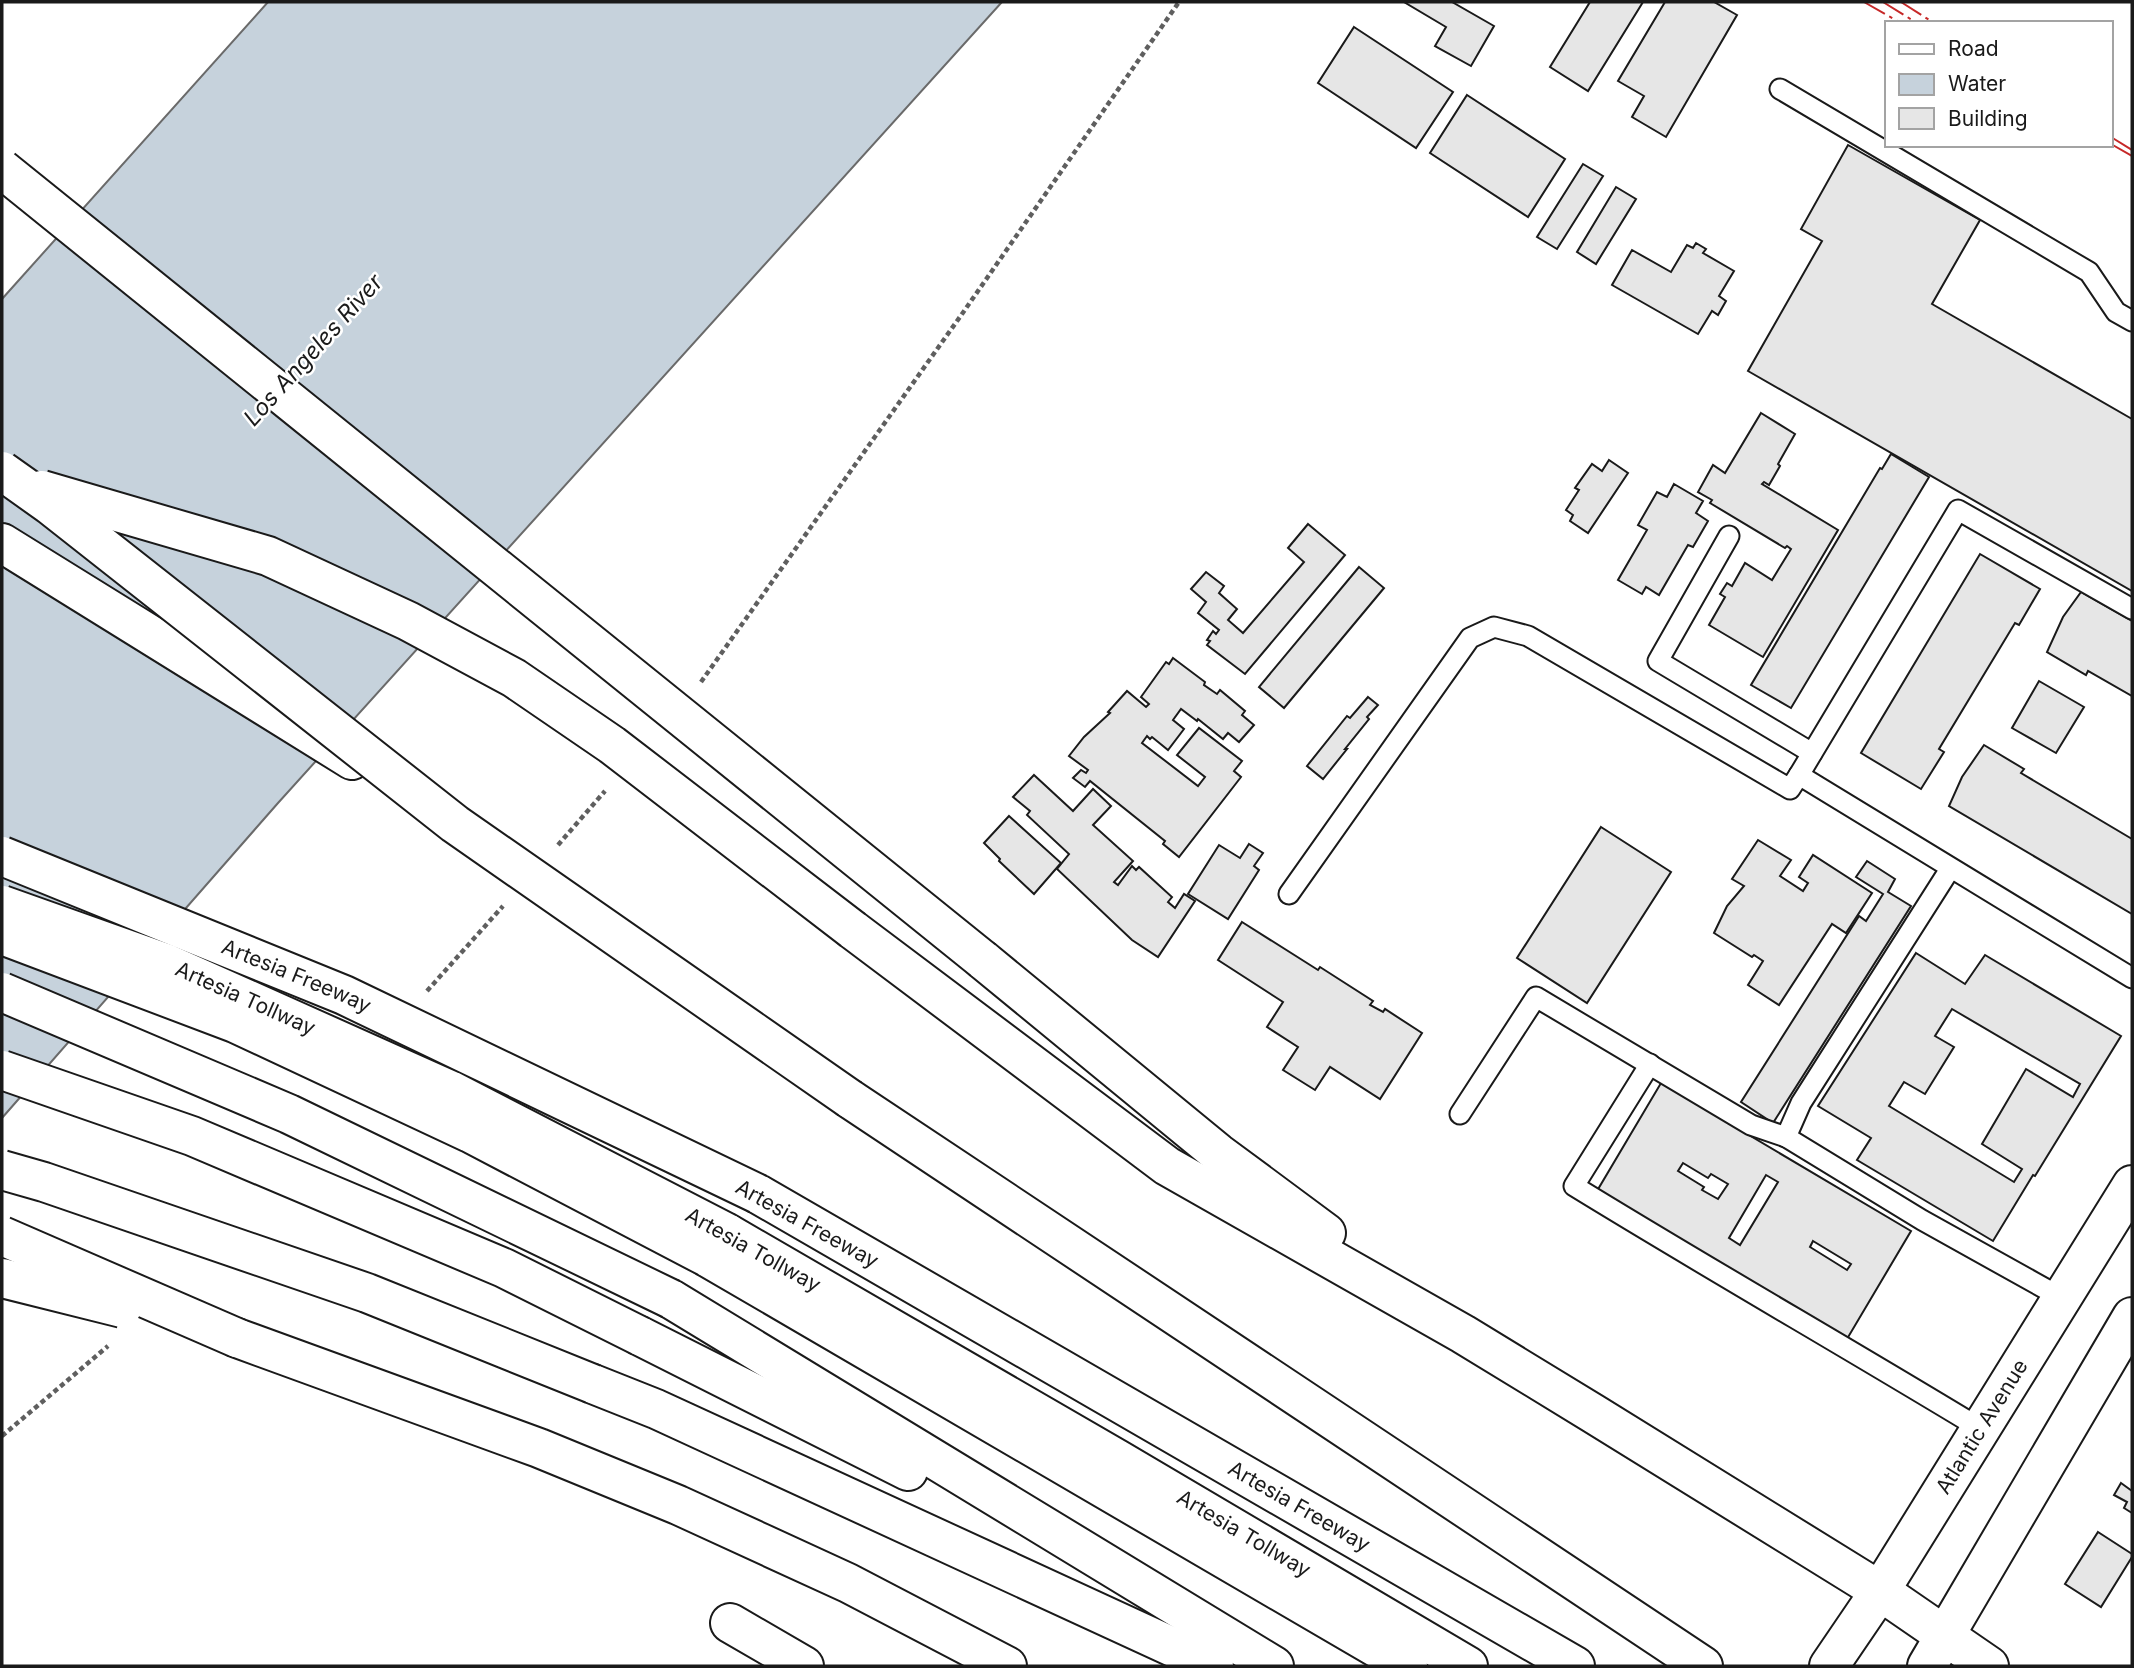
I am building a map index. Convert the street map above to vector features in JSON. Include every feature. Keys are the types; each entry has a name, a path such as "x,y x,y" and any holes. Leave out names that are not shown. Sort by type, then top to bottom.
{"main road":[{"path":"2,169 983,960 1218,1153 1463,1334"},
{"path":"2,471 61,513 455,824"},
{"path":"2,484 27,485 268,556 408,621 514,678 612,745 1167,1166 1463,1334 1880,1591 1936,1651 1989,1666"},
{"path":"2,543 455,824 850,1099 1698,1663"},
{"name":"Artesia Freeway","path":"2,856 344,995 758,1194 1575,1666"},
{"name":"Artesia Tollway","path":"2,905 169,964 438,1084 717,1245 1408,1666"},
{"name":"Artesia Tollway","path":"2,935 235,1023 717,1245 1129,1466 1468,1666"},
{"path":"2,992 289,1114 671,1300 1274,1666"},
{"path":"2,1070 204,1142 504,1268 1154,1595"},
{"path":"2,1170 367,1293 656,1409 1214,1666"},
{"name":"Atlantic Avenue","path":"1829,1666 1880,1591 2132,1185"},
{"path":"2,1236 237,1338 539,1448 678,1505 848,1583 1007,1666"},
{"path":"2,1278 237,1338"},
{"path":"1936,1651 2132,1317"},
{"path":"730,1623 804,1666"}],"lane":[{"path":"1780,89 2090,272 2116,312 2132,321"},
{"path":"1289,894 1470,638 1494,627 1528,636 1790,789 1958,510 2132,609"},
{"path":"1729,536 1658,661 1812,753"},
{"path":"1799,775 2132,978"},
{"path":"1786,1137 1801,1103 1950,869"},
{"path":"1460,1114 1536,997 1751,1125 1786,1137 1922,1220 2062,1298"},
{"path":"1650,1064 1574,1186 1981,1429"}],"water":[{"name":"Los Angeles River","path":"268,2 1002,2 278,803 2,1118 2,299"}],"building":[{"path":"1404,2 1452,2 1494,26 1471,66 1435,46 1446,27"},
{"path":"1590,2 1643,2 1588,91 1550,67"},
{"path":"1665,2 1714,2 1737,15 1666,137 1632,117 1644,96 1618,81"},
{"path":"1354,27 1453,92 1416,148 1318,83"},
{"path":"1467,95 1565,159 1528,217 1430,153"},
{"path":"1848,145 1980,220 1932,304 2132,419 2132,591 1748,371 1822,241 1801,229"},
{"path":"1583,164 1603,176 1557,249 1537,237"},
{"path":"1616,187 1636,199 1596,264 1577,252"},
{"path":"1696,243 1706,249 1703,253 1734,271 1719,296 1726,301 1718,315 1712,311 1698,334 1612,285 1632,250 1671,272 1687,245 1693,248"},
{"path":"1761,413 1795,434 1769,485 1764,482 1762,484 1838,530 1763,657 1709,625 1725,597 1720,594 1727,583 1732,586 1745,563 1772,580 1791,549 1710,503 1712,500 1698,492 1713,465 1725,473"},
{"path":"1891,454 1929,477 1791,708 1751,685 1880,468 1882,469"},
{"path":"1609,460 1628,473 1588,533 1570,521 1573,515 1566,510 1579,490 1575,488 1592,464 1602,471"},
{"path":"1674,484 1703,501 1696,513 1708,521 1693,547 1688,545 1659,595 1646,587 1642,594 1618,580 1647,530 1638,525 1657,492 1667,497"},
{"path":"1308,524 1345,555 1245,674 1207,645 1213,631 1216,634 1219,630 1198,613 1206,602 1191,589 1206,572 1224,586 1219,593 1237,609 1228,620 1243,633 1304,562 1288,548"},
{"path":"1980,554 2040,589 2019,625 2015,623 1939,749 1944,752 1921,789 1861,753"},
{"path":"1359,567 1384,588 1284,708 1259,687"},
{"path":"2081,592 2132,621 2132,696 2088,671 2086,675 2047,652 2063,617"},
{"path":"1173,658 1217,694 1220,690 1245,711 1242,715 1254,725 1239,742 1228,733 1223,739 1181,709 1173,720 1184,729 1168,750 1152,737 1150,739 1147,736 1142,743 1198,786 1205,777 1177,755 1199,728 1242,761 1234,771 1241,777 1179,857 1163,844 1165,841 1090,781 1085,787 1073,778 1081,770 1086,773 1088,770 1069,756 1127,691 1146,707 1149,704 1141,697 1166,662 1169,664"},
{"path":"2039,681 2084,707 2056,753 2012,728"},
{"path":"1368,697 1378,705 1323,779 1307,766 1347,716 1350,718"},
{"path":"1984,745 2024,769 2021,773 2132,839 2132,914 1949,806 1962,777"},
{"path":"1034,775 1073,811 1093,789 1111,806 1093,825 1133,861 1114,882 1118,885 1132,866 1136,870 1139,867 1172,897 1168,902 1175,908 1184,894 1195,901 1158,957 1132,940 1057,869 1069,854 1027,815 1030,811 1013,797"},
{"path":"1009,816 1061,863 1034,894 984,843"},
{"path":"1601,827 1671,872 1587,1003 1517,958"},
{"path":"1758,840 1791,860 1780,876 1803,891 1808,883 1799,877 1813,855 1872,893 1846,933 1832,924 1779,1005 1748,985 1763,961 1714,933 1727,906 1744,886 1732,879"},
{"path":"1249,844 1263,853 1254,866 1259,870 1228,919 1188,894 1219,845 1240,858"},
{"path":"1867,861 1895,879 1888,892 1911,906 1773,1123 1741,1102 1859,916 1866,921 1883,894 1856,877"},
{"path":"1242,922 1373,1001 1370,1005 1383,1012 1385,1009 1422,1033 1380,1099 1330,1067 1315,1090 1283,1070 1298,1047 1267,1027 1283,1002 1218,960"},
{"path":"1916,953 1965,984 1985,955 2121,1036 1993,1241 1857,1160 1871,1138 1818,1106","holes":["1952,1009 2080,1084 2073,1097 2026,1069 1982,1144 2022,1169 2014,1182 1889,1106 1904,1082 1925,1094 1954,1047 1935,1036"]},
{"path":"1661,1083 1911,1231 1847,1339 1597,1191","holes":["1683,1163 1708,1178 1711,1174 1728,1184 1718,1199 1678,1171","1766,1175 1778,1182 1740,1245 1729,1238","1813,1241 1851,1264 1847,1270 1810,1247"]},
{"path":"2121,1483 2132,1491 2132,1513 2124,1508 2127,1502 2114,1495"},
{"path":"2098,1532 2132,1554 2101,1607 2065,1584"}],"power":[{"path":"1864,2 1897,21"},
{"path":"1883,2 1914,21"},
{"path":"1901,2 1931,21"},
{"path":"2113,138 2132,150"},
{"path":"2113,145 2132,156"}]}
